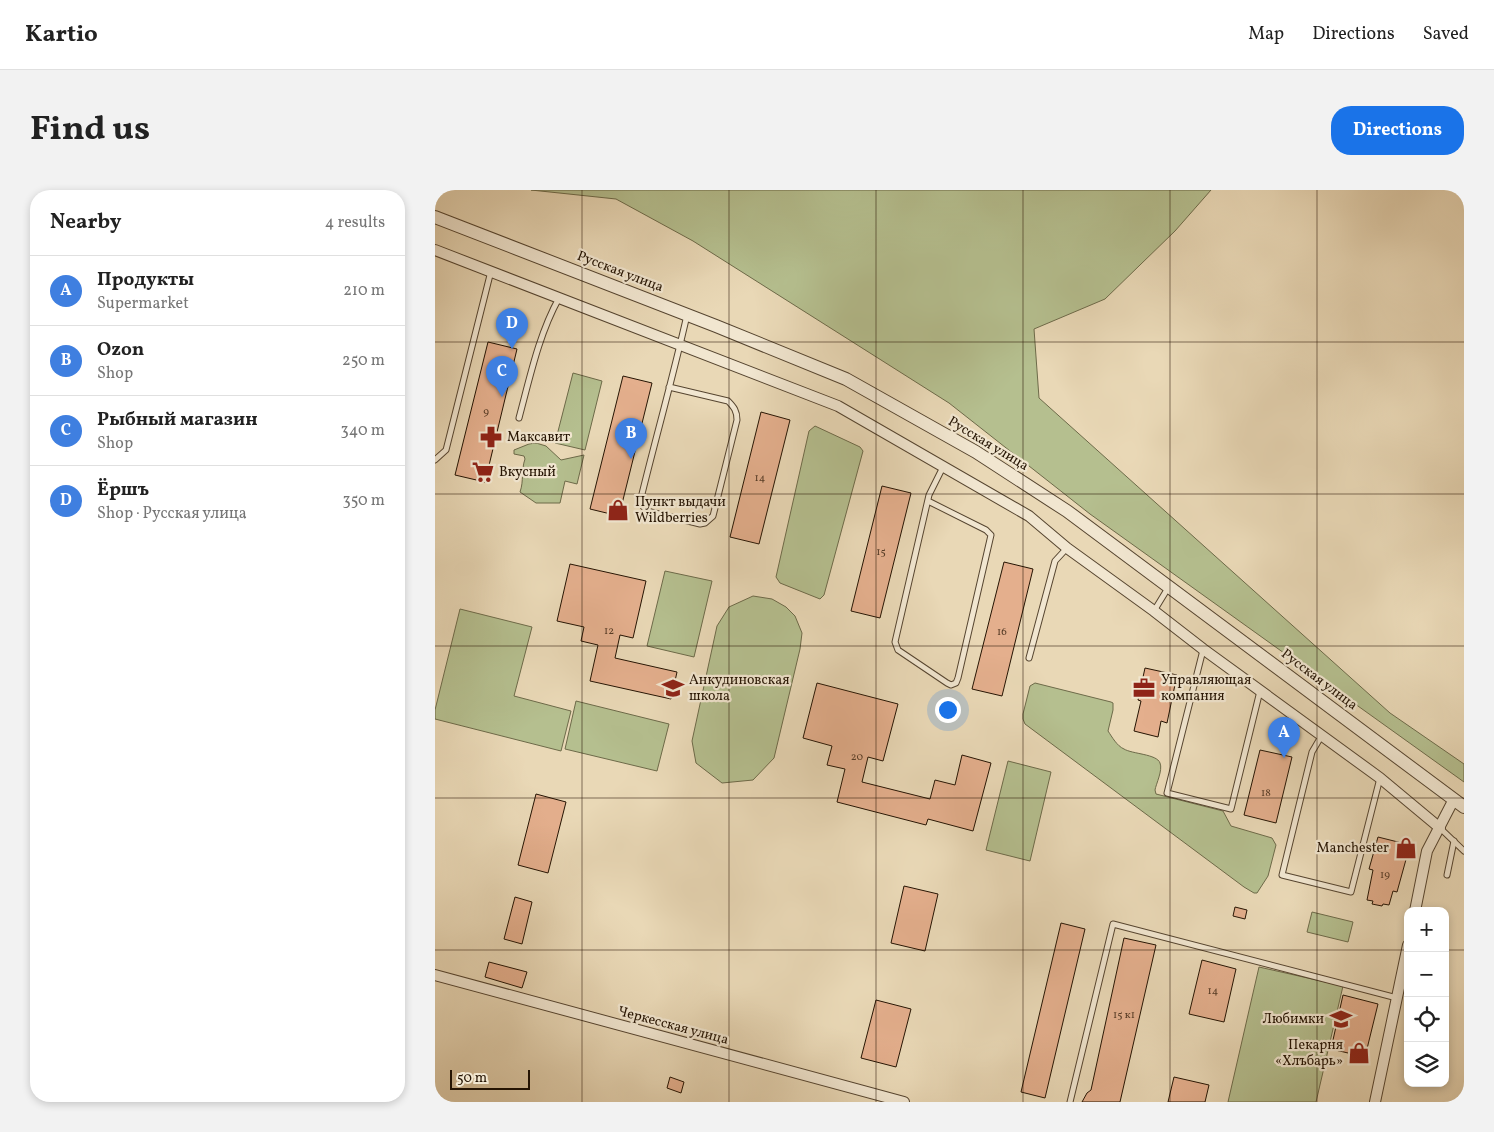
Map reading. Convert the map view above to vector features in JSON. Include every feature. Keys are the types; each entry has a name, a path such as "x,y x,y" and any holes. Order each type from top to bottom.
{"street":[{"name":"Русская улица","path":"435,217 846,379 976,452 1067,511 1459,803"},
{"path":"435,250 838,406 1029,516 1067,548 1154,611 1260,692 1381,778 1440,828"},
{"path":"1416,907 1427,851 1440,828 1459,803"},
{"path":"1375,1102 1407,952"},
{"name":"Черкесская улица","path":"435,976 904,1102"}],"lane":[{"path":"435,460 446,450 491,271"},
{"path":"519,418 535,356 550,314 559,297"},
{"path":"669,387 728,401 737,412 737,420 713,516 705,523 700,524 647,511 641,504 641,498 687,315"},
{"path":"928,501 986,530 991,535 956,683 951,685 898,650 895,642 928,501 934,484 944,467"},
{"path":"1029,658 1055,561 1067,548"},
{"path":"1154,611 1169,587"},
{"path":"1203,649 1167,794 1231,809 1260,692"},
{"path":"1322,735 1312,752 1282,875 1351,892 1381,778"},
{"path":"1440,828 1464,851"},
{"path":"1447,875 1454,841"},
{"path":"1070,1102 1113,924 1397,998"}],"green space":[{"path":"531,190 1211,190 1175,231 1105,299 1034,329 1039,398 1390,713 1464,764 1464,782 1090,514 949,403 693,241 616,199"},
{"path":"573,373 602,381 585,450 555,443"},
{"path":"815,426 860,447 863,451 824,595 820,599 780,583 776,577 809,431"},
{"path":"536,443 546,446 561,460 584,455 577,484 565,481 560,503 536,503 520,492 525,459 524,456 514,454 514,450"},
{"path":"665,571 712,581 694,657 647,646"},
{"path":"753,596 772,599 786,607 795,616 802,633 800,649 774,758 753,780 722,783 696,763 692,741 717,626 729,607"},
{"path":"460,609 532,627 514,696 571,711 561,751 435,719 435,710"},
{"path":"1035,683 1113,703 1108,731 1115,741 1119,746 1128,751 1149,756 1160,763 1160,773 1155,790 1156,794 1223,811 1231,826 1272,838 1276,845 1268,876 1257,893 1244,887 1025,724 1023,714 1030,686"},
{"path":"576,701 669,724 657,771 565,749"},
{"path":"1008,761 1051,772 1030,861 986,850"},
{"path":"1312,912 1353,922 1348,942 1307,932"},
{"path":"1259,967 1343,986 1316,1102 1228,1102"}],"building":[{"path":"488,342 517,349 485,482 455,475"},
{"path":"623,376 652,383 619,516 590,509"},
{"path":"761,412 790,420 759,544 730,537"},
{"path":"882,486 911,493 880,618 851,611"},
{"path":"1004,562 1033,569 1002,696 972,689"},
{"path":"570,564 646,581 633,638 620,635 615,658 677,672 671,699 590,681 598,645 581,641 584,627 557,621"},
{"path":"1145,668 1177,675 1167,723 1161,721 1158,737 1134,731 1141,701 1138,700"},
{"path":"817,683 898,704 883,761 868,757 862,782 930,799 935,780 955,785 962,755 991,763 973,831 928,819 926,825 837,802 845,769 827,765 832,746 803,738"},
{"path":"1260,750 1292,757 1276,823 1244,815"},
{"path":"536,794 566,802 548,873 518,865"},
{"path":"1378,837 1410,845 1397,892 1393,891 1389,905 1383,904 1382,906 1372,904 1373,901 1367,900 1373,870 1369,869"},
{"path":"904,886 938,894 925,951 891,943"},
{"path":"515,897 532,902 522,944 504,939"},
{"path":"1235,907 1247,910 1245,919 1233,916"},
{"path":"1061,923 1085,929 1045,1098 1021,1092"},
{"path":"1124,938 1156,945 1120,1102 1082,1102 1091,1090"},
{"path":"1202,960 1236,969 1224,1022 1189,1014"},
{"path":"489,962 527,972 522,988 485,977"},
{"path":"1343,995 1378,1004 1365,1057 1331,1049"},
{"path":"876,1000 911,1009 896,1067 861,1058"},
{"path":"670,1077 684,1082 681,1093 667,1088"},
{"path":"1174,1077 1209,1085 1205,1102 1168,1102"}],"place":[{"name":"Ёршъ","path":"512,349"},
{"name":"Рыбный магазин","path":"502,397"},
{"name":"Максавит","path":"491,437"},
{"name":"Ozon","path":"631,459"},
{"name":"Вкусный","path":"483,472"},
{"name":"Пункт выдачи Wildberries","path":"618,510"},
{"name":"Анкудиновская школа","path":"673,688"},
{"name":"Управляющая компания","path":"1144,688"},
{"name":"Продукты","path":"1284,758"},
{"name":"Manchester","path":"1406,848"},
{"name":"Любимки","path":"1341,1019"},
{"name":"Пекарня «Хлъбарь»","path":"1359,1053"}]}
